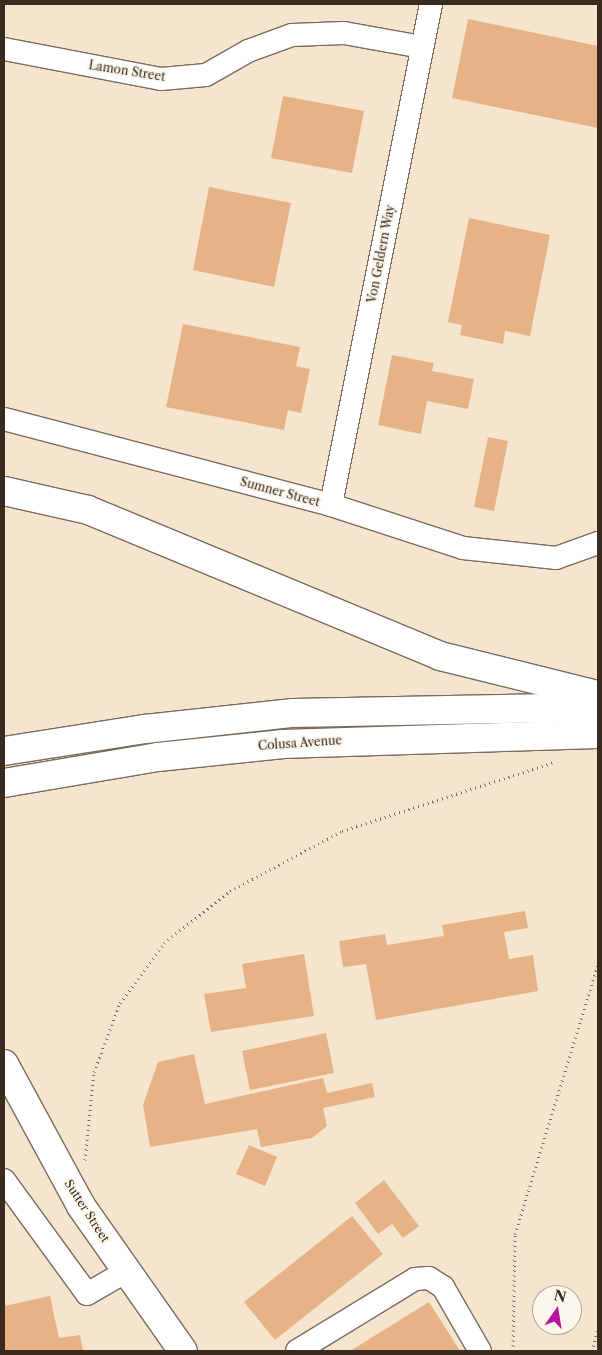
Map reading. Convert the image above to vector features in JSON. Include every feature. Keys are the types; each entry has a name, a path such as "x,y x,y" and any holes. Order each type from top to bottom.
{"main road":[{"path":"4,473 49,498"},
{"path":"4,491 49,498 88,510 440,656 598,695"},
{"path":"4,752 145,728 293,713 598,707"},
{"name":"Colusa Avenue","path":"5,796 158,757 343,740 598,734"},
{"name":"Sutter Street","path":"6,1077 81,1206 183,1351"}],"street":[{"name":"Von Geldern Way","path":"331,505 431,4"},
{"name":"Lamon Street","path":"4,49 161,79 206,75 248,51 292,35 344,33 422,47"},
{"name":"Sumner Street","path":"4,419 331,505 463,548 556,558 598,543"},
{"path":"4,1180 87,1294 127,1271"},
{"path":"297,1351 416,1279 429,1278 443,1287 480,1351"}],"path":[{"path":"84,1169 94,1072 120,1003 164,943 230,891 342,831 563,760"},
{"path":"513,1351 515,1234 598,966"},
{"path":"592,1351 598,1328"}],"building":[{"path":"468,19 598,46 598,128 452,98"},
{"path":"283,96 364,111 352,173 271,158"},
{"path":"209,187 291,203 274,287 193,270"},
{"path":"469,218 550,235 530,336 505,331 503,344 460,335 462,325 448,322"},
{"path":"183,324 300,347 296,366 310,369 301,413 288,410 284,430 166,407"},
{"path":"392,355 434,363 432,371 474,379 468,409 427,401 421,434 378,425"},
{"path":"488,437 508,441 494,511 474,507"},
{"path":"525,911 528,928 504,932 509,959 533,955 538,991 376,1020 366,964 343,967 339,941 385,934 387,945 444,936 442,925"},
{"path":"304,954 314,1016 211,1032 204,994 246,988 242,964"},
{"path":"326,1033 334,1073 250,1090 242,1051"},
{"path":"194,1054 205,1104 323,1078 327,1093 372,1083 375,1097 323,1108 327,1126 312,1138 261,1147 257,1129 150,1147 143,1105 158,1062"},
{"path":"249,1145 277,1157 265,1186 236,1174"},
{"path":"384,1180 419,1226 403,1238 392,1224 378,1234 355,1203"},
{"path":"352,1216 383,1254 275,1340 244,1302"},
{"path":"50,1296 59,1338 80,1335 83,1351 4,1351 4,1306"},
{"path":"429,1302 460,1351 350,1351"}]}
